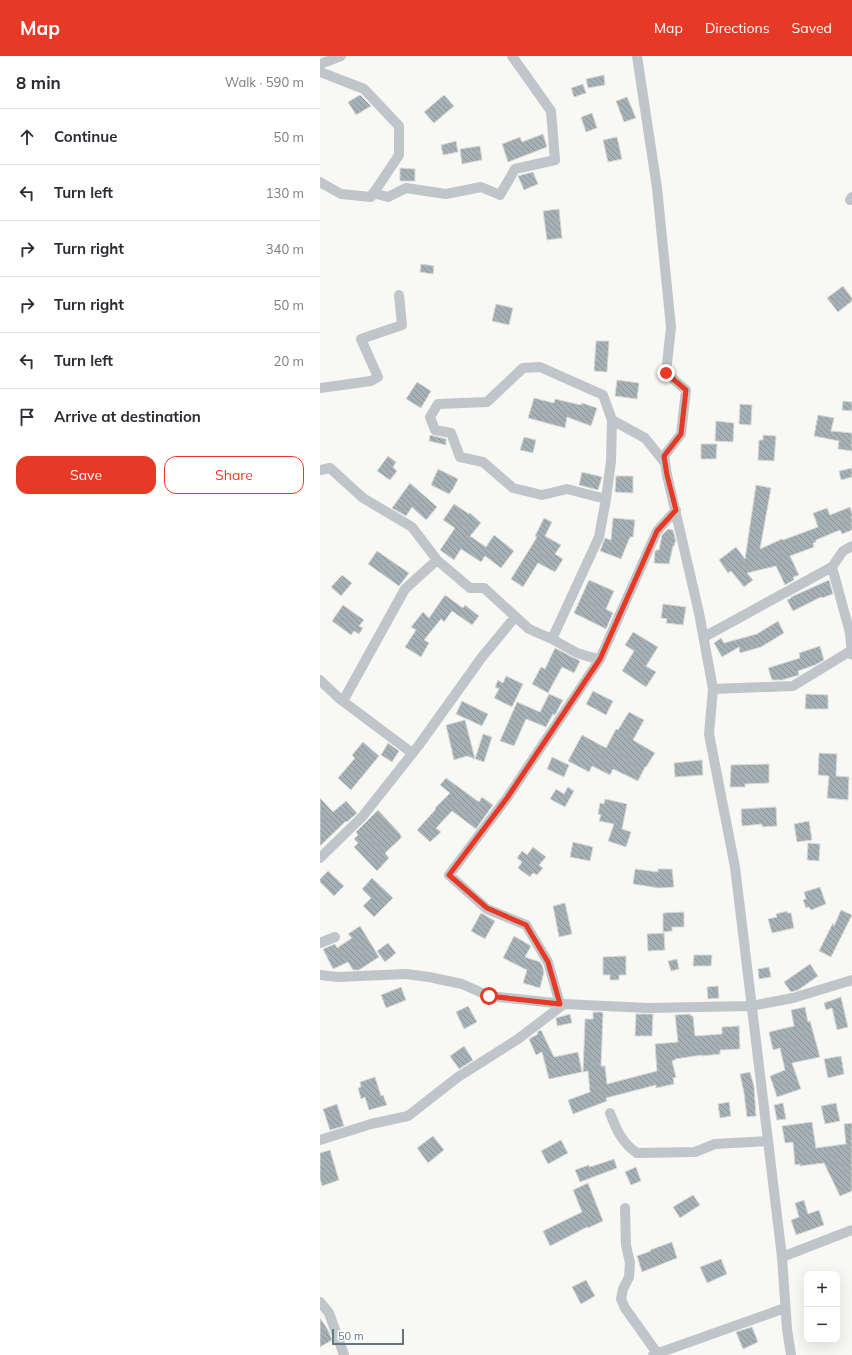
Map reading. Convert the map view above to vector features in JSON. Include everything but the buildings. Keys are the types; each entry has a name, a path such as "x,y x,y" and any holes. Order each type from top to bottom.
{"street":[{"path":"320,64 341,56"},
{"path":"373,193 388,197 406,188 446,194 481,187 500,195 515,169 555,160 551,126 551,111 512,56"},
{"path":"637,56 657,188 671,327 666,373 686,390 681,434 664,456 704,637 713,689 709,734 731,840 782,1258 785,1308 791,1355"},
{"path":"320,72 364,89 399,126 399,155 371,197 341,194 320,182"},
{"path":"320,388 371,381 378,377 361,339 402,325 399,295"},
{"path":"552,639 599,537 606,499 611,461 612,420 603,396 540,367 523,368 487,402 438,404 430,417 435,430 451,433 460,457 483,462 513,488 542,495 567,489 606,499"},
{"path":"612,420 645,438 665,463"},
{"path":"320,470 330,468 363,498 412,528 437,560 470,588 484,588 529,629 552,639 577,653 600,659"},
{"path":"562,1004 548,962 526,925 487,908 449,875 507,798 600,659 657,531 676,510"},
{"path":"704,637 832,567 843,550 852,546"},
{"path":"343,701 405,589 437,560"},
{"path":"832,567 850,623 852,655"},
{"path":"320,858 362,817 482,657 515,617"},
{"path":"713,689 792,686 852,650"},
{"path":"320,680 343,701 412,752"},
{"path":"320,943 335,937"},
{"path":"320,975 338,977 406,974 462,984 489,996 562,1004 647,1008 752,1006 793,998 852,980"},
{"path":"320,1140 371,1124 408,1116 458,1077 518,1039 562,1004"},
{"path":"610,1113 618,1134 629,1148 637,1153 695,1152 715,1144 768,1141"},
{"path":"626,1208 626,1245 630,1263 622,1299 625,1308 655,1354 785,1308"},
{"path":"782,1258 852,1230"},
{"path":"320,1302 329,1313 344,1355"}],"route":[{"path":"489,996 560,1004 548,962 526,925 487,908 449,875 507,798 600,659 657,531 676,510 664,456 681,434 686,390 666,373"}]}
